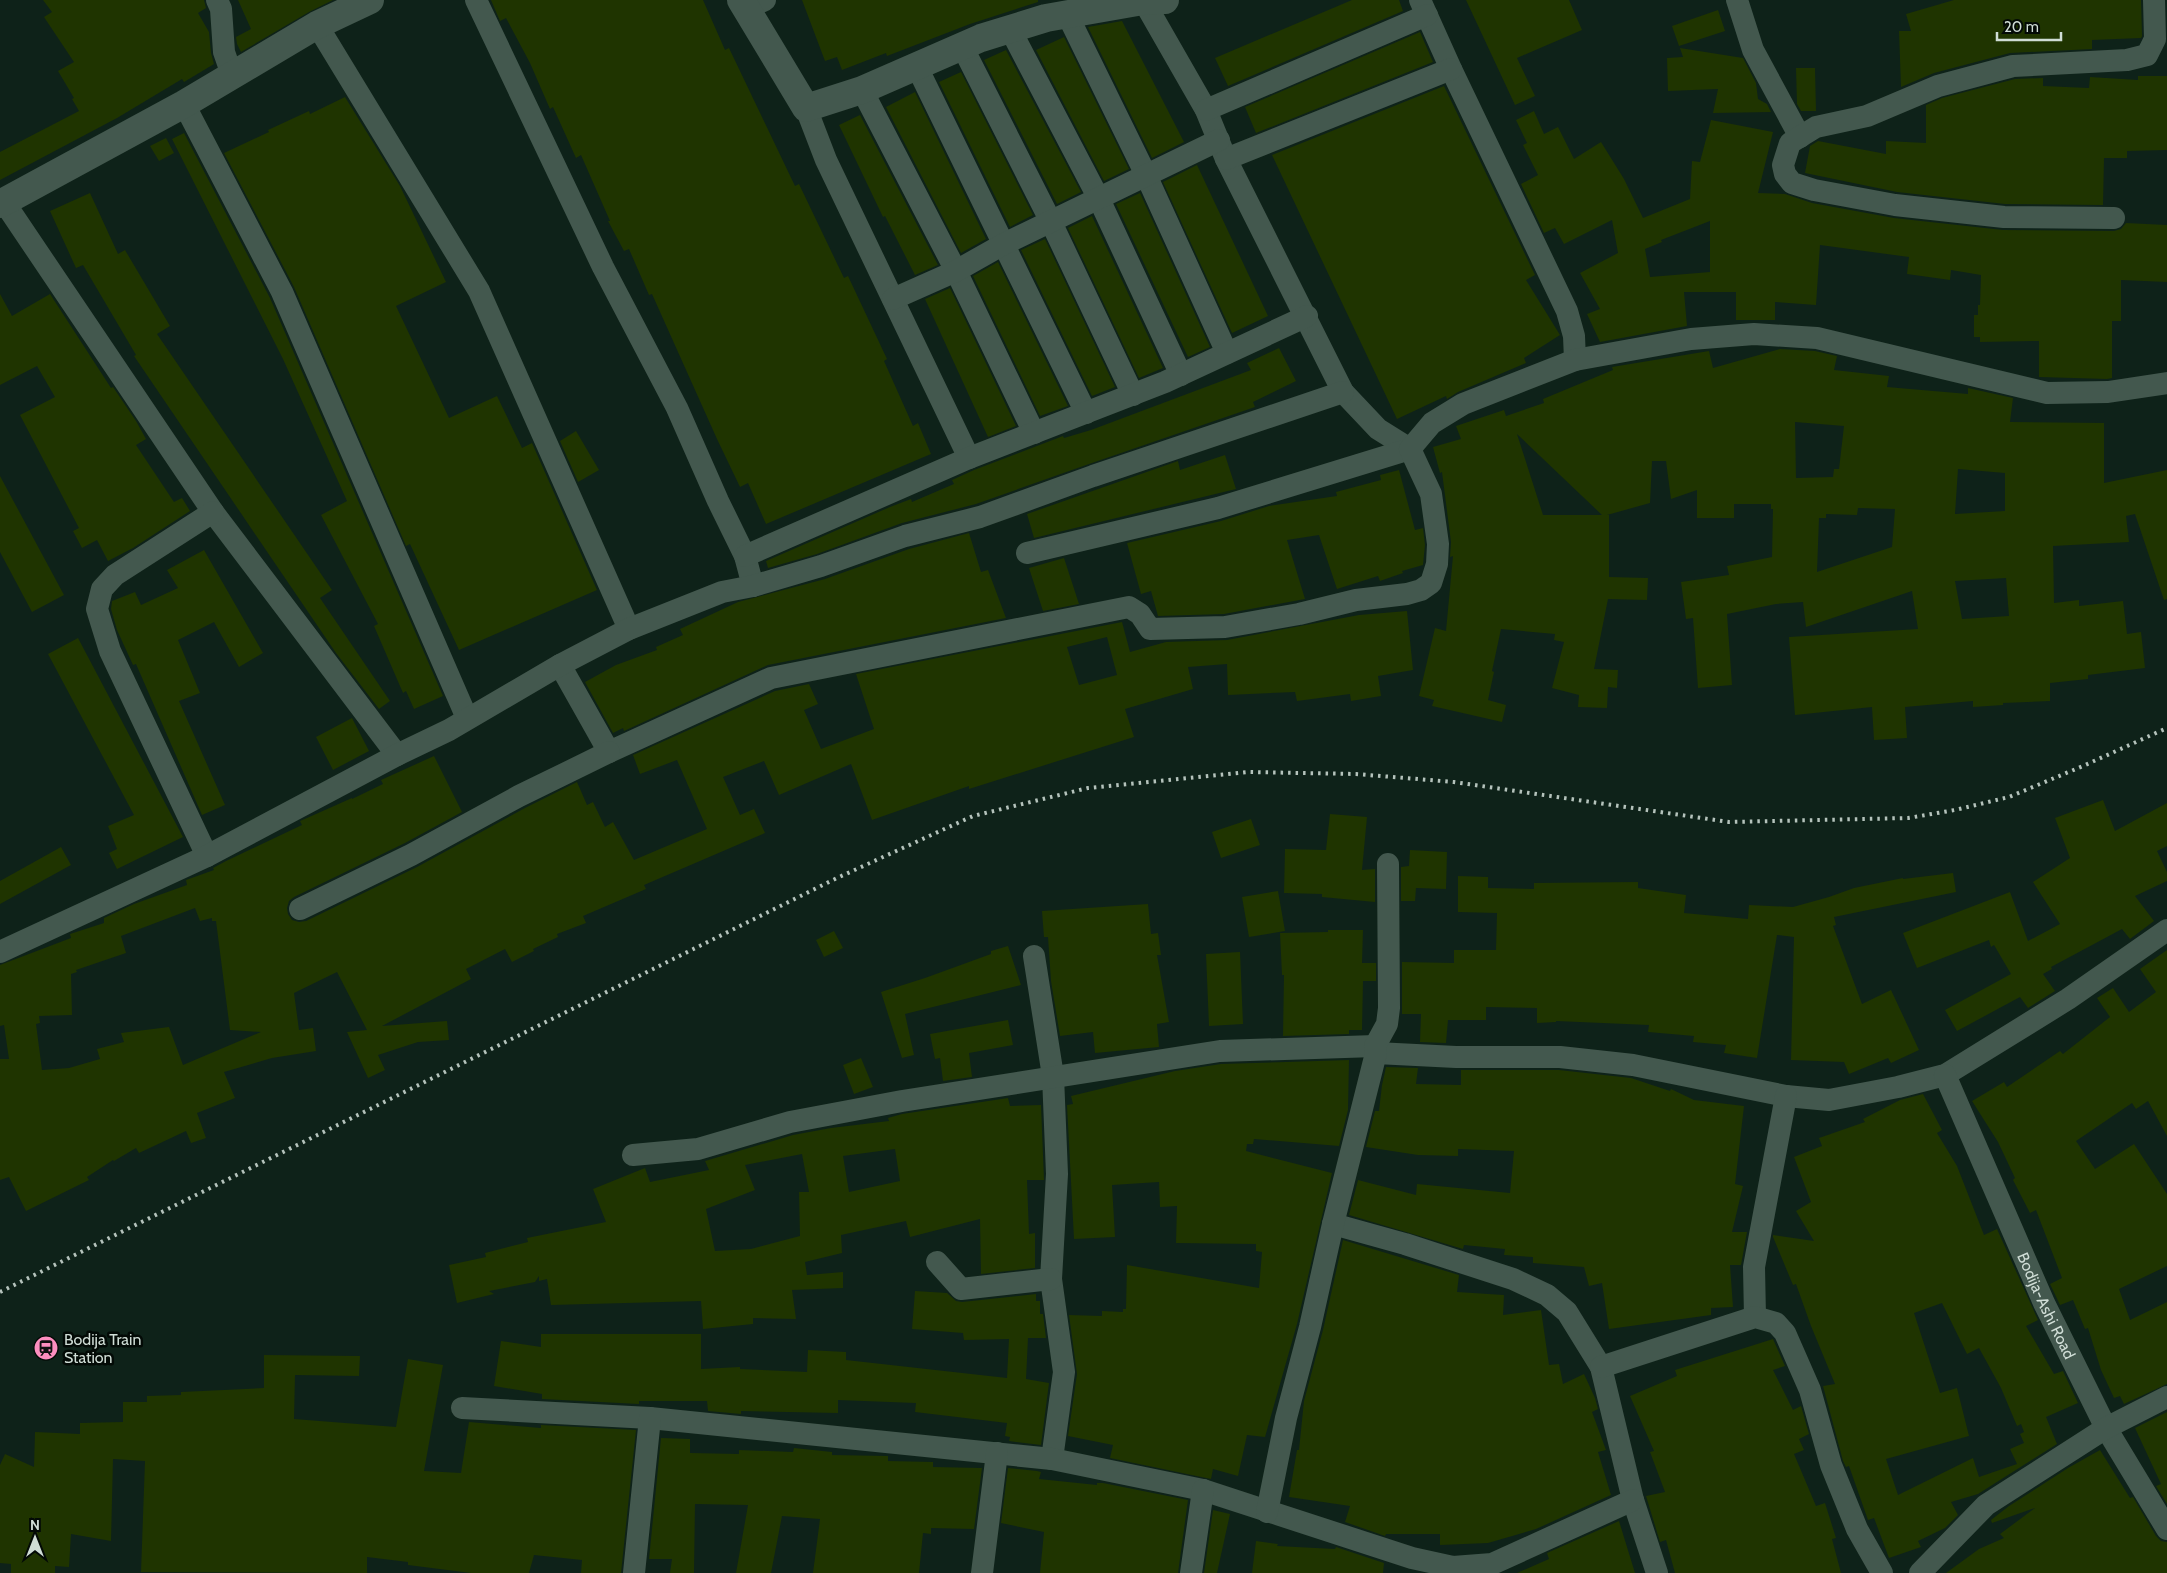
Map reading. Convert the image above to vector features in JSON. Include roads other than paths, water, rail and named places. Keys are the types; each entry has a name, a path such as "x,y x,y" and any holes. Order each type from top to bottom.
{"street":[{"path":"217,0 221,9 224,52 232,75"},
{"path":"370,0 317,25 184,104 2,203 212,512 397,755"},
{"path":"476,0 604,267 677,408 718,501 745,556 753,586"},
{"path":"300,909 411,856 519,796 609,752 771,678 1129,607 1140,614 1150,629 1225,626 1299,614 1356,600 1407,594 1421,590 1431,583 1437,564 1438,544 1431,494 1410,449 1378,429 1343,392 1223,149 1206,110 1150,0 1046,18 1010,29 962,46 862,90 806,108"},
{"path":"1737,0 1753,50 1800,137"},
{"path":"2114,218 2004,216 1894,205 1814,190 1792,183 1785,174 1783,165 1790,144 1816,127 1867,116 1938,86 2012,66 2127,60 2147,55 2155,39 2154,0"},
{"path":"751,3 806,108 826,160 969,458"},
{"path":"1206,110 1424,7 1451,69 1567,312 1574,336 1575,360"},
{"path":"1067,14 1146,175 1227,353"},
{"path":"317,25 479,291 629,629"},
{"path":"1010,29 1099,198 1181,375"},
{"path":"962,46 1051,222 1134,395"},
{"path":"916,67 1002,246 1086,413"},
{"path":"893,300 1146,175 1451,69"},
{"path":"862,90 956,270 1034,433"},
{"path":"184,104 282,292 467,718"},
{"path":"745,556 969,458 1181,375 1307,316"},
{"path":"1027,553 1218,508 1410,449 1432,423 1463,404 1575,360 1691,339 1754,334 1817,338 2047,393 2108,392 2167,383"},
{"path":"0,952 207,856 397,755 449,730 560,665 629,629 722,592 753,586 821,566 905,536 980,518 1102,473 1343,392"},
{"path":"207,856 110,651 97,609 102,590 115,575 212,512"},
{"path":"560,665 609,752"},
{"path":"1267,1512 1286,1418 1310,1326 1375,1049 1387,1024 1389,1008 1388,864"},
{"path":"633,1155 698,1149 790,1122 1053,1076 1220,1051 1375,1049 1456,1057 1560,1057 1633,1065 1786,1096 1829,1100 1898,1087 1945,1075 2068,999 2167,930"},
{"path":"1034,956 1053,1076 1057,1174 1051,1279 1064,1372 1052,1459"},
{"name":"Bodija-Ashi Road","path":"1945,1075 2044,1303 2106,1428 2167,1529"},
{"path":"1756,1317 1754,1267 1786,1096"},
{"path":"1333,1224 1405,1244 1513,1278 1547,1295 1567,1312 1601,1368 1633,1500 1657,1573"},
{"path":"937,1262 961,1289 1051,1279"},
{"path":"1601,1368 1756,1317 1776,1323 1785,1332 1810,1390 1831,1465 1857,1529 1882,1573"},
{"path":"1920,1573 1986,1505 2106,1428 2167,1396"},
{"path":"462,1408 650,1418 1052,1459 1203,1490 1412,1558 1453,1567 1492,1564 1633,1500"},
{"path":"634,1573 650,1418"},
{"path":"982,1573 997,1453"},
{"path":"1191,1573 1203,1490"}],"railway":[{"path":"0,1292 837,878 973,816 1088,788 1248,772 1356,774 1454,782 1729,822 1908,818 1955,810 2009,797 2167,728"}],"place":[{"name":"Bodija Train Station","path":"46,1348"}]}
